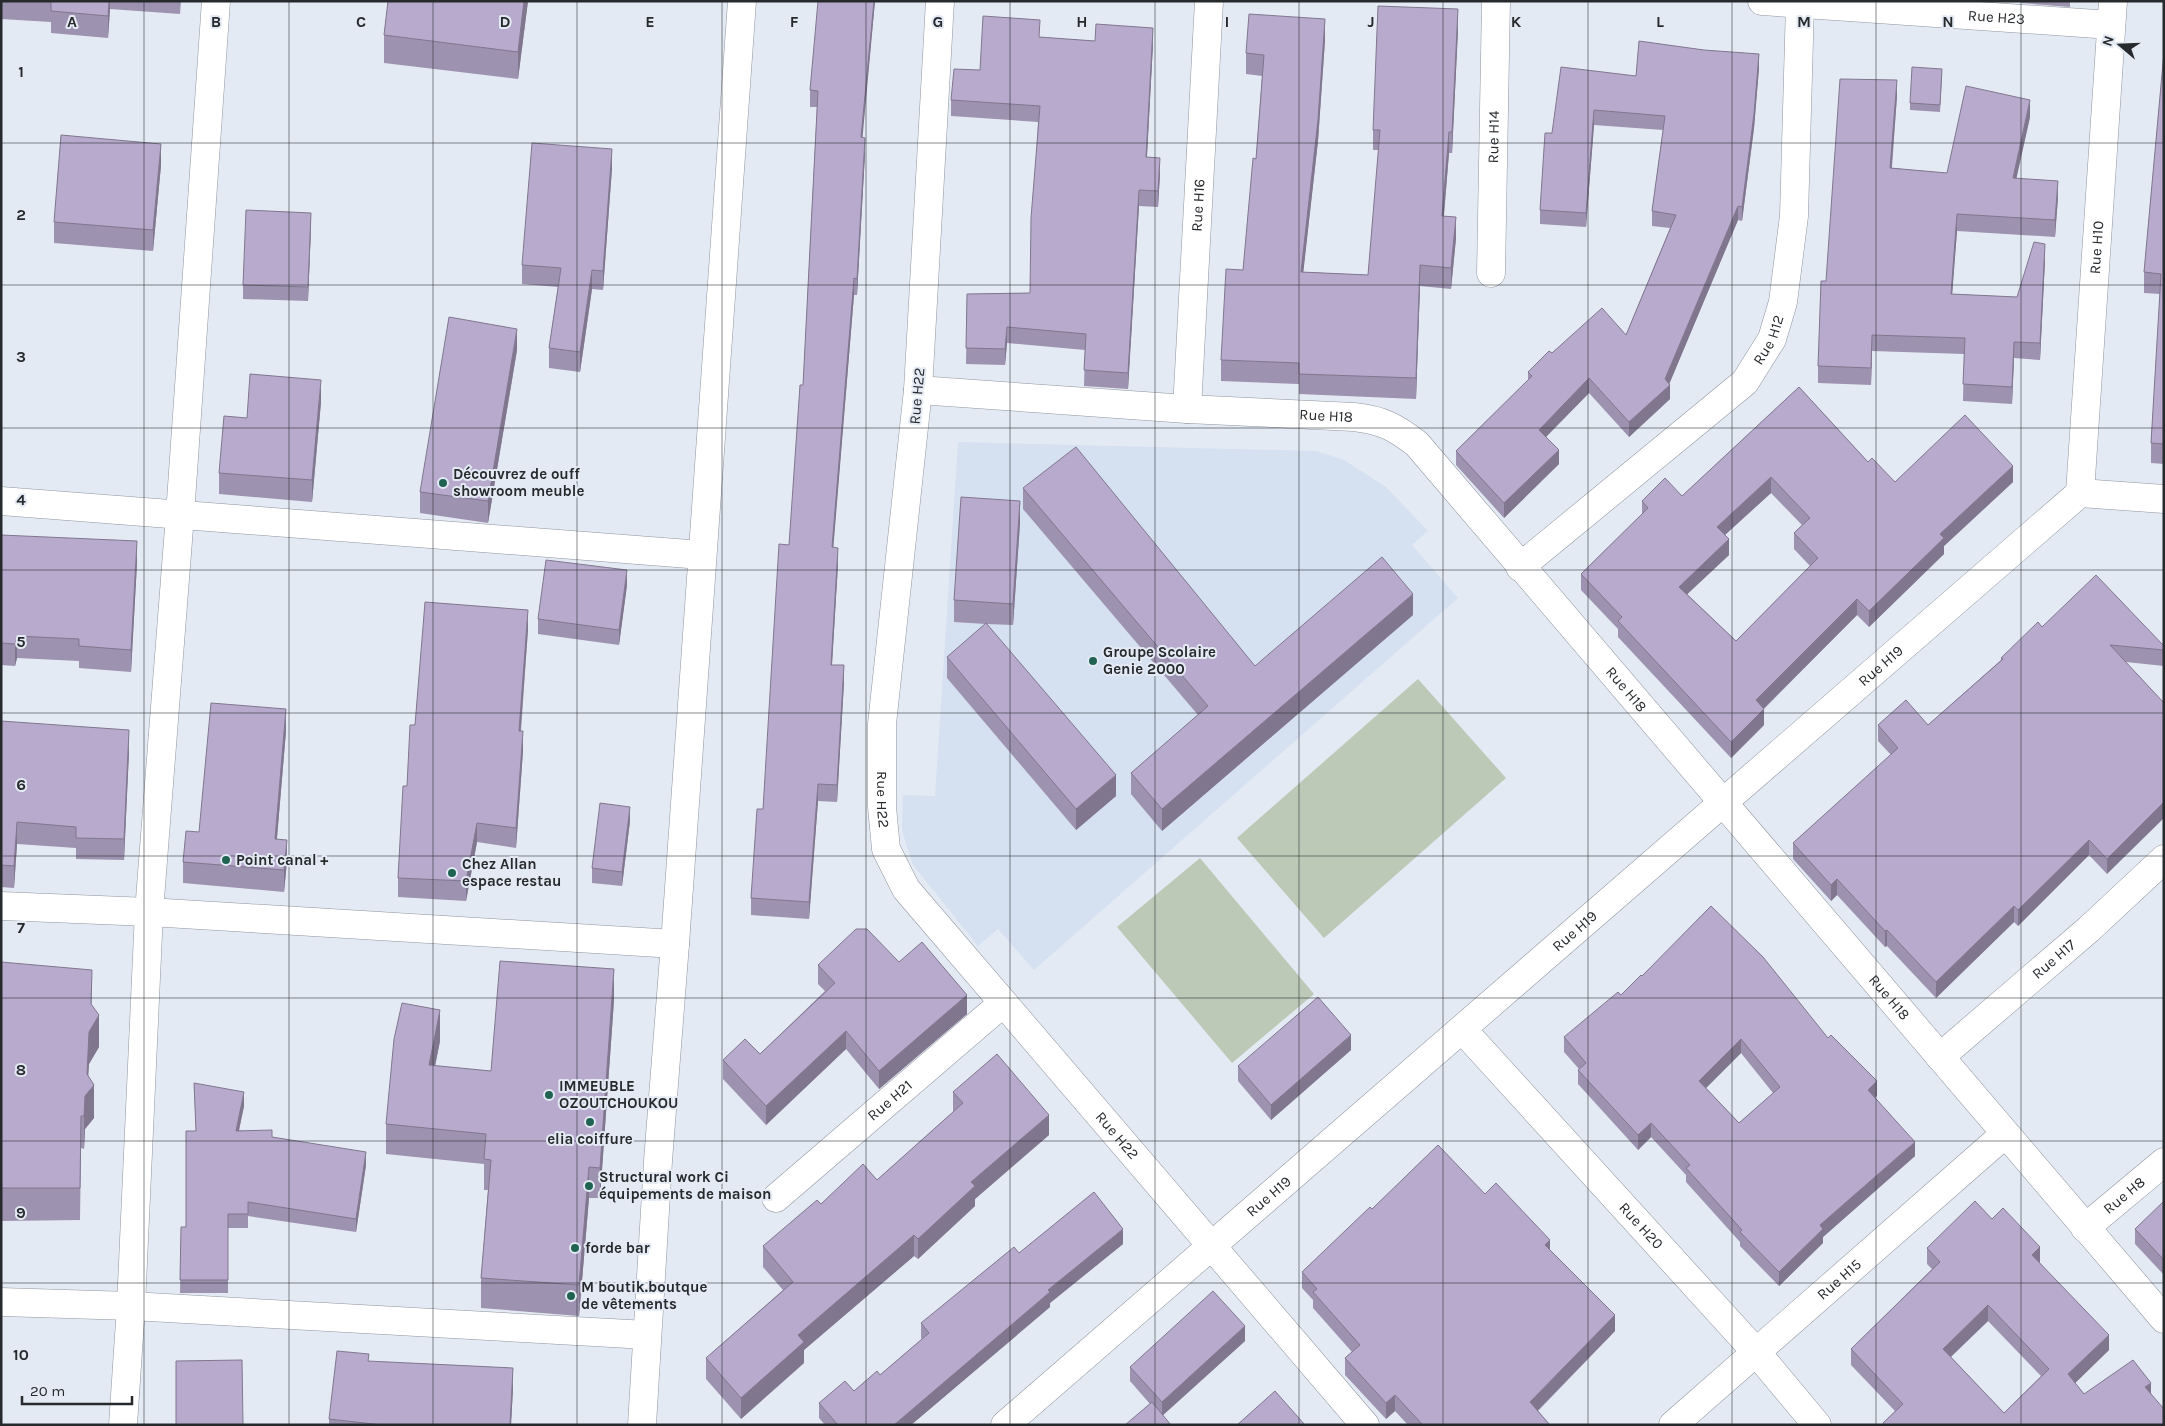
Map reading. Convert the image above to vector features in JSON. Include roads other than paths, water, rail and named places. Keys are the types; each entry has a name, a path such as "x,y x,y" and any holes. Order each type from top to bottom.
{"street":[{"path":"123,1425 131,1306 149,912 180,514 216,1"},
{"path":"642,1425 658,1161 742,1"},
{"name":"Rue H22","path":"940,1 918,390 882,724 882,807 886,849 906,889 1365,1425"},
{"name":"Rue H16","path":"1187,409 1209,1"},
{"name":"Rue H14","path":"1491,273 1496,1"},
{"name":"Rue H23","path":"1762,1 1800,4 2112,13"},
{"name":"Rue H12","path":"1520,567 1745,382 1772,339 1782,302 1794,216 1800,4"},
{"name":"Rue H10","path":"2080,494 2112,13"},
{"name":"Rue H18","path":"918,390 1187,409 1354,418 1376,420 1398,429 1417,444 2164,1320"},
{"path":"2080,494 2164,500"},
{"name":"Rue H19","path":"1005,1425 1721,802 2080,494"},
{"path":"1,500 702,555"},
{"name":"Rue H17","path":"1940,1057 2089,929 2164,858"},
{"path":"1,906 149,912 675,944"},
{"name":"Rue H21","path":"776,1198 1003,1003"},
{"name":"Rue H20","path":"1462,1029 1757,1353 1817,1425"},
{"name":"Rue H15","path":"1673,1425 2005,1134"},
{"name":"Rue H8","path":"2085,1228 2164,1162"},
{"path":"1,1302 131,1306 647,1335"}],"place":[{"name":"Découvrez de ouff showroom meuble","path":"443,483"},
{"name":"Groupe Scolaire Genie 2000","path":"1093,661"},
{"name":"Point canal +","path":"226,860"},
{"name":"Chez Allan espace restau","path":"452,873"},
{"name":"IMMEUBLE OZOUTCHOUKOU","path":"549,1095"},
{"name":"elia coiffure","path":"590,1122"},
{"name":"Structural work Ci équipements de maison","path":"589,1186"},
{"name":"forde bar","path":"575,1248"},
{"name":"M boutik.boutque de vêtements","path":"571,1296"}]}
